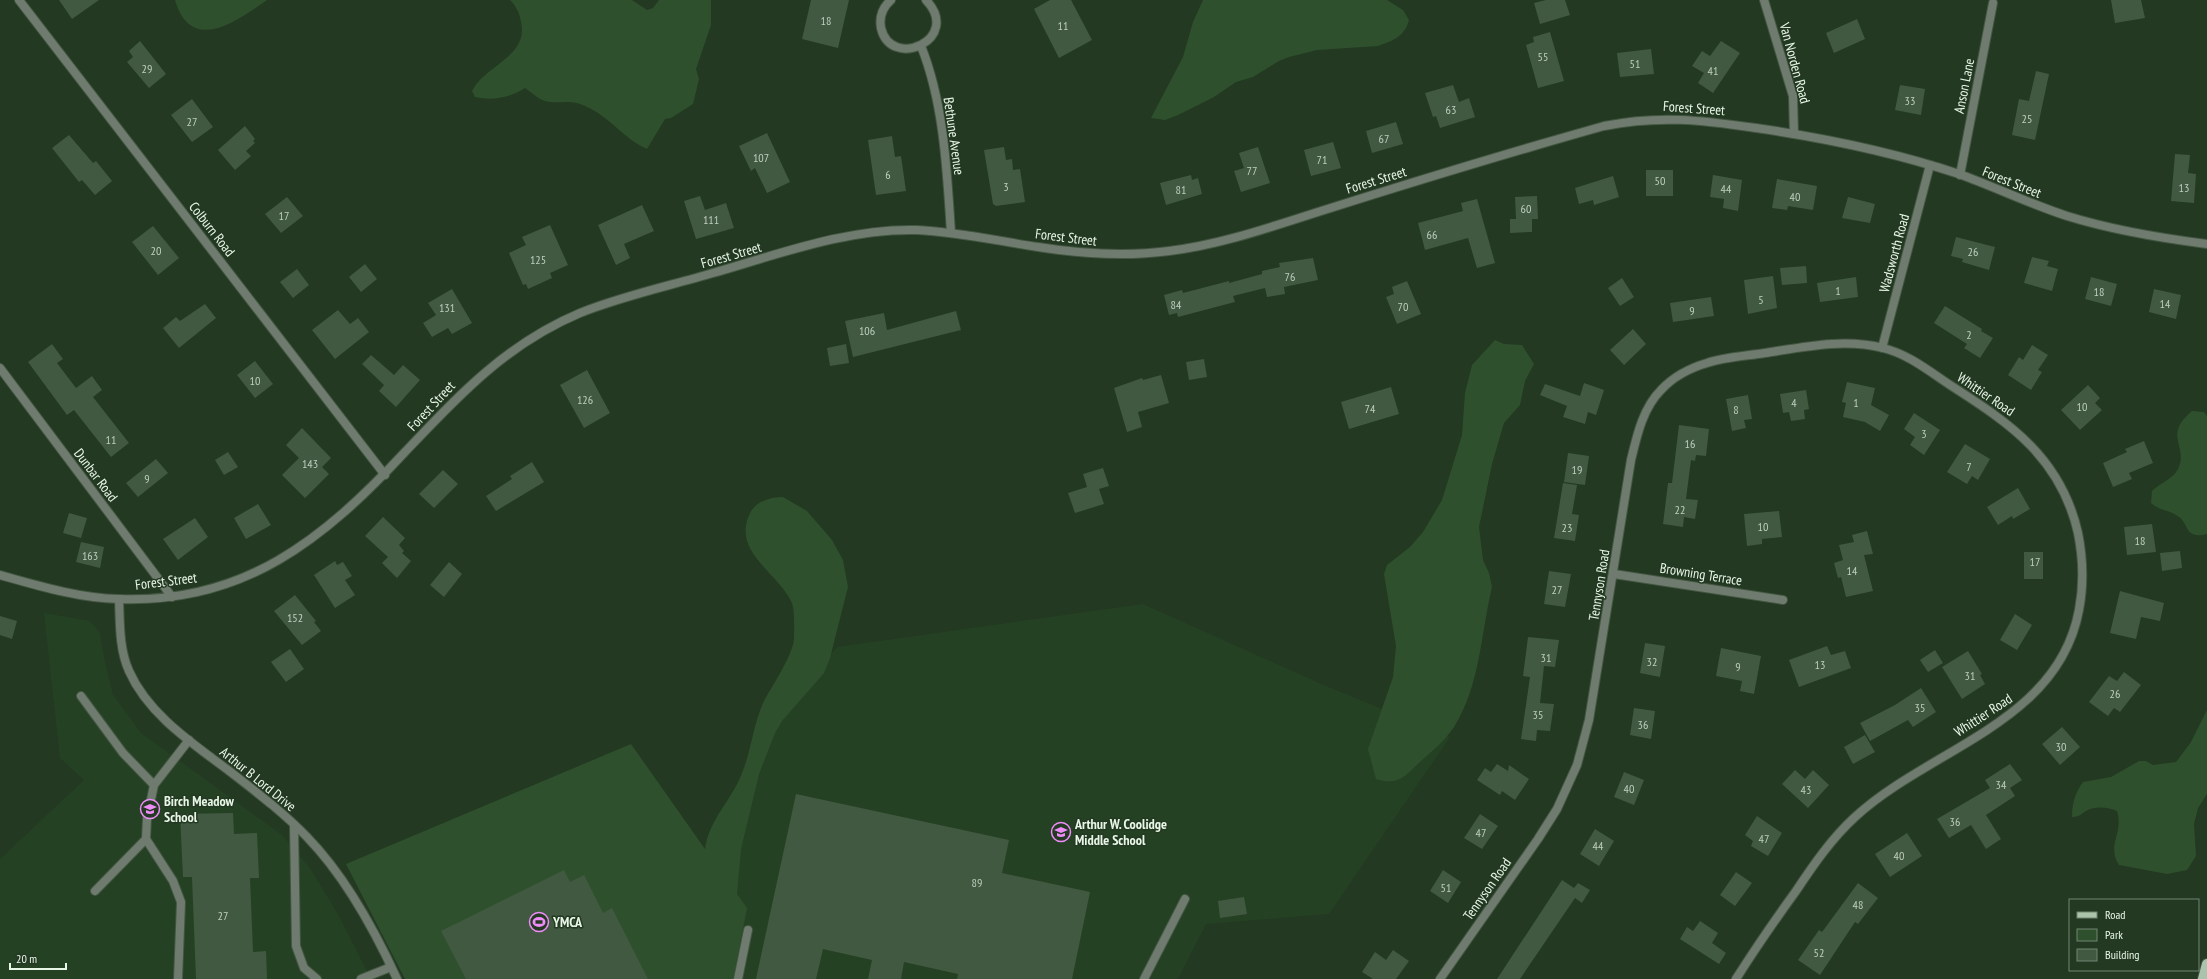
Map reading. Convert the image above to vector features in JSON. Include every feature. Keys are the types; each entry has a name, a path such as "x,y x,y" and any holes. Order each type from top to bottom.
{"main road":[{"path":"2203,979 2207,964"}],"street":[{"name":"Colburn Road","path":"19,0 384,474"},
{"path":"890,0 884,7 881,19 884,36 898,47 909,49 921,46 930,38 936,28 936,15 926,0"},
{"name":"Van Norden Road","path":"1764,0 1793,96 1794,134"},
{"name":"Anson Lane","path":"1960,175 1993,3"},
{"name":"Bethune Avenue","path":"921,46 933,84 944,154 951,233"},
{"name":"Forest Street","path":"0,575 60,591 119,599 172,597 234,581 290,555 342,515 384,474 471,383 514,349 538,333 584,312 774,256 861,234 904,230 951,233 1089,254 1164,252 1203,245 1257,230 1579,133 1622,122 1643,119 1691,119 1794,134 1859,146 1930,165 1960,175 2046,209 2091,223 2207,244"},
{"name":"Wadsworth Road","path":"1882,348 1930,165"},
{"name":"Tennyson Road","path":"1440,979 1538,839 1557,809 1573,776 1589,720 1636,441 1651,402 1668,384 1687,371 1723,359 1837,343 1882,348"},
{"name":"Whittier Road","path":"1736,979 1820,856 1843,829 1891,788 2007,718 2027,701 2043,686 2055,670 2065,653 2077,622 2082,585 2082,554 2065,493 2046,462 2026,440 2004,421 1914,362 1882,348"},
{"name":"Dunbar Road","path":"0,368 172,597"},
{"name":"Browning Terrace","path":"1614,574 1783,600"},
{"name":"Arthur B Lord Drive","path":"119,599 122,645 128,670 137,687 153,708 189,740 294,824 327,859 366,920 397,979"},
{"path":"82,696 123,753 154,785"},
{"path":"178,979 181,902 173,881 146,839 147,819 154,785 189,740"},
{"path":"294,824 296,946 304,968 317,979"},
{"path":"95,891 146,839"},
{"path":"1144,979 1185,899"},
{"path":"738,979 748,930"},
{"path":"361,979 391,966"}],"shaded area":[{"name":"Arthur W. Coolidge Middle School","path":"1143,604 1319,683 1450,737 1329,914 1206,924 1178,979 707,979 753,749 837,647"},
{"name":"Birch Meadow School","path":"44,613 90,621 100,633 104,658 113,695 141,733 282,835 310,868 339,916 371,979 0,979 0,859 84,780 60,758"}],"green space":[{"path":"175,0 267,0 229,24 203,30 192,26 182,17"},
{"path":"510,0 632,0 647,10 653,8 659,0 711,0 711,25 696,69 699,79 693,104 671,118 665,119 647,149 631,140 603,116 581,104 545,101 525,88 501,98 488,99 475,97 472,91 478,82 504,60 519,44 522,34 519,13"},
{"path":"1203,0 1387,0 1403,10 1409,20 1405,30 1398,37 1378,46 1317,50 1289,57 1279,61 1253,77 1236,82 1214,97 1178,115 1165,120 1151,118 1183,57 1193,22"},
{"path":"1495,340 1504,344 1522,345 1534,364 1525,381 1520,405 1504,423 1492,464 1479,527 1483,560 1489,573 1492,587 1475,677 1463,711 1454,727 1442,741 1410,772 1401,778 1390,781 1376,779 1368,749 1393,677 1396,646 1384,574 1387,565 1410,547 1423,532 1442,500 1462,435 1465,393 1472,365"},
{"path":"2192,411 2204,412 2207,416 2207,534 2199,535 2194,535 2190,532 2176,515 2151,503 2152,491 2173,476 2178,469 2181,461 2181,454 2177,434 2183,420"},
{"path":"783,497 807,511 832,540 843,560 848,587 830,658 824,673 782,721 775,733 759,774 741,849 737,894 747,908 733,979 405,979 346,864 631,744 705,849 711,828 733,792 742,773 761,708 793,645 794,611 792,603 777,581 751,550 747,539 746,527 750,513 756,505 764,500"},
{"path":"2207,710 2207,794 2198,808 2194,824 2196,856 2187,870 2167,874 2119,865 2115,858 2114,851 2119,819 2117,811 2106,808 2097,808 2090,809 2078,816 2072,817 2073,803 2078,790 2083,782 2111,777 2139,761 2146,761 2153,765 2176,762 2191,742"}],"building":[{"path":"59,0 99,0 72,19"},
{"path":"811,0 849,0 838,48 802,39"},
{"path":"1050,0 1071,0 1092,40 1059,58 1034,9"},
{"path":"1546,0 1565,0 1570,15 1540,24 1534,3"},
{"path":"2111,0 2141,0 2145,18 2115,23"},
{"path":"1857,19 1865,39 1834,53 1826,33"},
{"path":"1550,32 1564,81 1538,88 1526,45 1534,42 1533,37"},
{"path":"140,41 166,74 149,88 127,62 133,57 129,51"},
{"path":"1721,41 1740,53 1713,93 1698,83 1704,73 1692,66 1702,51 1710,56"},
{"path":"1651,49 1654,74 1620,77 1617,53"},
{"path":"2036,71 2049,74 2035,140 2012,135 2019,99 2029,101"},
{"path":"1453,85 1459,102 1469,98 1475,117 1440,128 1436,116 1433,117 1425,93"},
{"path":"1900,85 1925,89 1921,115 1895,110"},
{"path":"192,99 213,127 192,142 171,115"},
{"path":"1396,122 1403,144 1372,153 1366,131"},
{"path":"245,126 255,139 253,141 255,143 246,151 251,156 235,170 218,150"},
{"path":"767,133 790,182 767,193 755,168 751,171 739,146"},
{"path":"69,135 93,163 96,161 112,181 95,195 82,180 79,182 52,148"},
{"path":"892,136 895,157 901,156 906,191 876,195 868,140"},
{"path":"1333,142 1341,168 1311,176 1304,150"},
{"path":"1004,147 1006,160 1012,159 1013,170 1020,169 1025,202 996,206 993,204 984,150"},
{"path":"1258,147 1270,183 1241,192 1234,171 1244,168 1239,153"},
{"path":"2175,154 2190,155 2188,173 2196,174 2194,203 2171,201"},
{"path":"1646,170 1673,170 1673,196 1646,196"},
{"path":"1191,175 1192,180 1198,178 1202,194 1166,205 1160,183"},
{"path":"1713,175 1742,180 1738,211 1723,208 1724,199 1710,197"},
{"path":"1613,176 1619,197 1594,205 1593,200 1579,204 1575,188"},
{"path":"1777,179 1817,186 1813,210 1788,206 1787,210 1772,208"},
{"path":"700,196 705,210 726,203 734,228 696,239 684,201"},
{"path":"1537,196 1538,219 1532,219 1532,232 1510,233 1510,219 1516,219 1515,197"},
{"path":"287,197 303,216 281,233 265,214"},
{"path":"1848,197 1875,204 1870,223 1842,218"},
{"path":"1477,199 1495,263 1477,268 1468,238 1425,250 1418,223 1463,211 1461,203"},
{"path":"642,205 654,231 624,244 630,258 616,265 598,225"},
{"path":"550,225 568,265 550,273 552,278 528,289 526,284 523,285 509,253 526,245 522,237"},
{"path":"153,226 179,258 158,275 132,242"},
{"path":"1956,237 1995,247 1989,270 1962,262 1963,259 1951,256"},
{"path":"2032,257 2049,261 2047,266 2058,269 2052,291 2024,283"},
{"path":"1313,258 1318,280 1284,287 1285,294 1267,297 1265,288 1233,296 1235,302 1178,317 1177,313 1169,315 1164,295 1182,290 1183,293 1229,281 1229,283 1262,274 1262,271 1280,267 1279,263"},
{"path":"365,264 377,279 361,292 349,277"},
{"path":"1806,266 1807,283 1782,285 1780,268"},
{"path":"297,269 309,285 293,298 280,282"},
{"path":"1773,276 1777,308 1748,314 1744,280"},
{"path":"1856,277 1858,297 1820,302 1817,283"},
{"path":"2091,277 2117,284 2111,306 2085,299"},
{"path":"1622,278 1634,297 1620,306 1608,288"},
{"path":"1407,281 1421,314 1397,324 1386,297 1394,294 1392,287"},
{"path":"452,289 472,323 452,334 448,328 432,337 423,323 436,315 428,303"},
{"path":"2154,289 2181,295 2176,319 2149,312"},
{"path":"1711,297 1714,316 1673,322 1670,303"},
{"path":"205,304 216,318 179,348 163,328 176,317 180,321"},
{"path":"1945,306 1982,329 1981,331 1993,338 1980,358 1964,348 1967,344 1934,323"},
{"path":"338,310 350,324 358,318 369,332 335,359 312,330"},
{"path":"956,311 961,330 853,357 845,321 884,313 887,330"},
{"path":"1633,329 1646,344 1624,365 1610,350"},
{"path":"52,344 63,359 57,363 76,388 92,376 102,390 93,397 129,443 111,457 74,410 67,415 28,362"},
{"path":"846,344 849,363 830,366 827,348"},
{"path":"2032,345 2048,355 2038,370 2042,372 2031,390 2008,375 2019,357 2023,360"},
{"path":"371,355 394,375 403,365 420,380 396,407 379,391 384,385 362,364"},
{"path":"1204,359 1207,377 1189,380 1186,362"},
{"path":"255,361 273,384 255,398 237,375"},
{"path":"587,370 610,413 584,428 560,385"},
{"path":"1161,375 1169,403 1138,412 1142,427 1127,432 1114,388 1142,378 1143,380"},
{"path":"1847,382 1875,388 1871,405 1889,415 1880,431 1865,422 1843,417 1846,403 1842,402"},
{"path":"1584,383 1604,390 1596,415 1588,412 1585,424 1563,417 1567,406 1540,395 1545,384 1580,396"},
{"path":"2088,385 2100,398 2095,403 2102,410 2080,430 2061,410"},
{"path":"1391,387 1399,414 1349,429 1341,402"},
{"path":"1806,390 1809,409 1804,410 1805,419 1791,421 1789,412 1783,413 1780,394"},
{"path":"1748,395 1752,419 1744,420 1746,428 1732,431 1726,399"},
{"path":"1914,413 1940,430 1924,455 1910,445 1915,437 1904,429"},
{"path":"1679,425 1709,429 1706,456 1696,455 1695,461 1691,460 1686,499 1698,500 1695,519 1684,517 1683,527 1663,524 1668,483 1672,483"},
{"path":"302,428 331,458 322,467 329,474 305,498 282,475 299,458 286,445"},
{"path":"2144,441 2153,463 2129,473 2132,479 2113,487 2103,463 2127,452 2125,449"},
{"path":"1965,444 1990,459 1978,480 1972,476 1967,484 1947,472"},
{"path":"228,452 238,467 224,475 215,460"},
{"path":"1568,453 1589,456 1585,485 1564,482"},
{"path":"156,459 168,473 138,497 126,483"},
{"path":"532,462 544,482 496,511 486,496 512,479 510,476"},
{"path":"1103,468 1109,486 1099,489 1104,504 1075,513 1068,493 1087,487 1083,474"},
{"path":"443,470 458,484 434,508 419,494"},
{"path":"1563,483 1577,485 1572,514 1579,515 1575,541 1554,538"},
{"path":"2018,488 2030,509 2013,519 2012,516 1998,525 1987,507"},
{"path":"258,504 271,525 246,539 234,518"},
{"path":"1779,511 1782,537 1762,539 1762,544 1747,546 1744,514"},
{"path":"69,513 87,518 81,538 63,533"},
{"path":"383,517 405,538 399,545 404,551 402,553 411,561 397,578 382,563 388,557 365,536"},
{"path":"195,518 208,537 178,560 163,539"},
{"path":"2152,524 2156,552 2127,555 2124,527"},
{"path":"1867,531 1873,554 1864,555 1873,591 1846,597 1841,577 1838,578 1834,563 1843,560 1839,545 1854,542 1852,535"},
{"path":"81,542 104,547 100,568 76,562"},
{"path":"2180,551 2182,568 2162,571 2160,553"},
{"path":"2024,552 2043,552 2043,579 2024,579"},
{"path":"335,561 337,565 343,562 352,576 345,580 355,595 335,608 314,575"},
{"path":"449,562 462,574 444,597 430,585"},
{"path":"1549,571 1571,574 1565,607 1544,604"},
{"path":"2120,591 2164,603 2160,621 2141,617 2136,639 2110,633"},
{"path":"295,595 316,621 314,622 321,631 302,645 274,611"},
{"path":"2015,614 2032,625 2017,650 2000,640"},
{"path":"0,616 17,621 12,639 0,635"},
{"path":"1528,637 1559,640 1555,667 1544,666 1540,703 1554,704 1550,731 1537,730 1536,741 1521,739 1530,677 1523,676"},
{"path":"1645,643 1665,646 1660,677 1640,673"},
{"path":"1827,646 1831,655 1845,651 1851,668 1799,687 1789,660"},
{"path":"1721,648 1761,656 1754,694 1740,691 1742,681 1716,676"},
{"path":"290,649 304,669 286,682 271,662"},
{"path":"1935,650 1943,663 1928,672 1920,660"},
{"path":"1968,651 1982,674 1980,675 1985,684 1962,699 1942,667"},
{"path":"2124,672 2141,685 2120,712 2114,708 2108,716 2089,702 2109,676 2117,681"},
{"path":"1921,688 1936,712 1913,727 1908,720 1870,741 1860,723 1895,705"},
{"path":"1634,708 1655,711 1651,739 1630,735"},
{"path":"2062,727 2080,747 2060,765 2042,744"},
{"path":"1865,735 1875,752 1853,764 1844,747"},
{"path":"1497,764 1508,771 1509,765 1529,779 1515,800 1502,791 1500,795 1477,780 1485,768 1491,772"},
{"path":"2010,764 2022,780 2010,788 2015,796 1986,815 2001,839 1986,849 1971,825 1949,838 1937,819 1990,788 1985,780"},
{"path":"1795,770 1805,779 1813,770 1829,785 1808,808 1782,784"},
{"path":"1624,772 1644,780 1634,805 1614,797"},
{"path":"796,794 1009,840 1002,873 1090,892 1072,979 957,979 958,974 904,962 901,979 868,979 872,960 823,949 816,979 756,979"},
{"path":"233,813 234,834 257,833 259,878 250,878 253,952 266,951 267,979 196,979 192,877 183,877 180,814"},
{"path":"1480,814 1498,826 1482,849 1464,838"},
{"path":"1757,816 1782,833 1768,856 1751,846 1753,841 1745,835"},
{"path":"1595,829 1614,841 1599,866 1580,854"},
{"path":"1907,833 1922,856 1890,877 1875,854"},
{"name":"YMCA","path":"564,870 570,882 584,875 603,913 612,908 648,979 466,979 441,931"},
{"path":"1443,870 1461,882 1448,903 1430,891"},
{"path":"1736,872 1752,883 1735,906 1720,895"},
{"path":"1562,880 1574,888 1578,883 1590,890 1582,903 1575,898 1520,979 1497,979"},
{"path":"1858,883 1878,898 1858,924 1855,922 1820,975 1798,960 1819,930 1822,932"},
{"path":"1244,897 1247,914 1220,918 1218,901"},
{"path":"1700,921 1718,933 1712,943 1726,953 1719,964 1680,939 1687,927 1693,931"},
{"path":"1393,950 1409,961 1396,979 1373,979 1362,972 1375,952 1386,960"}],"place":[{"name":"Birch Meadow School","path":"150,809"},
{"name":"Arthur W. Coolidge Middle School","path":"1061,832"},
{"name":"YMCA","path":"539,922"}]}
